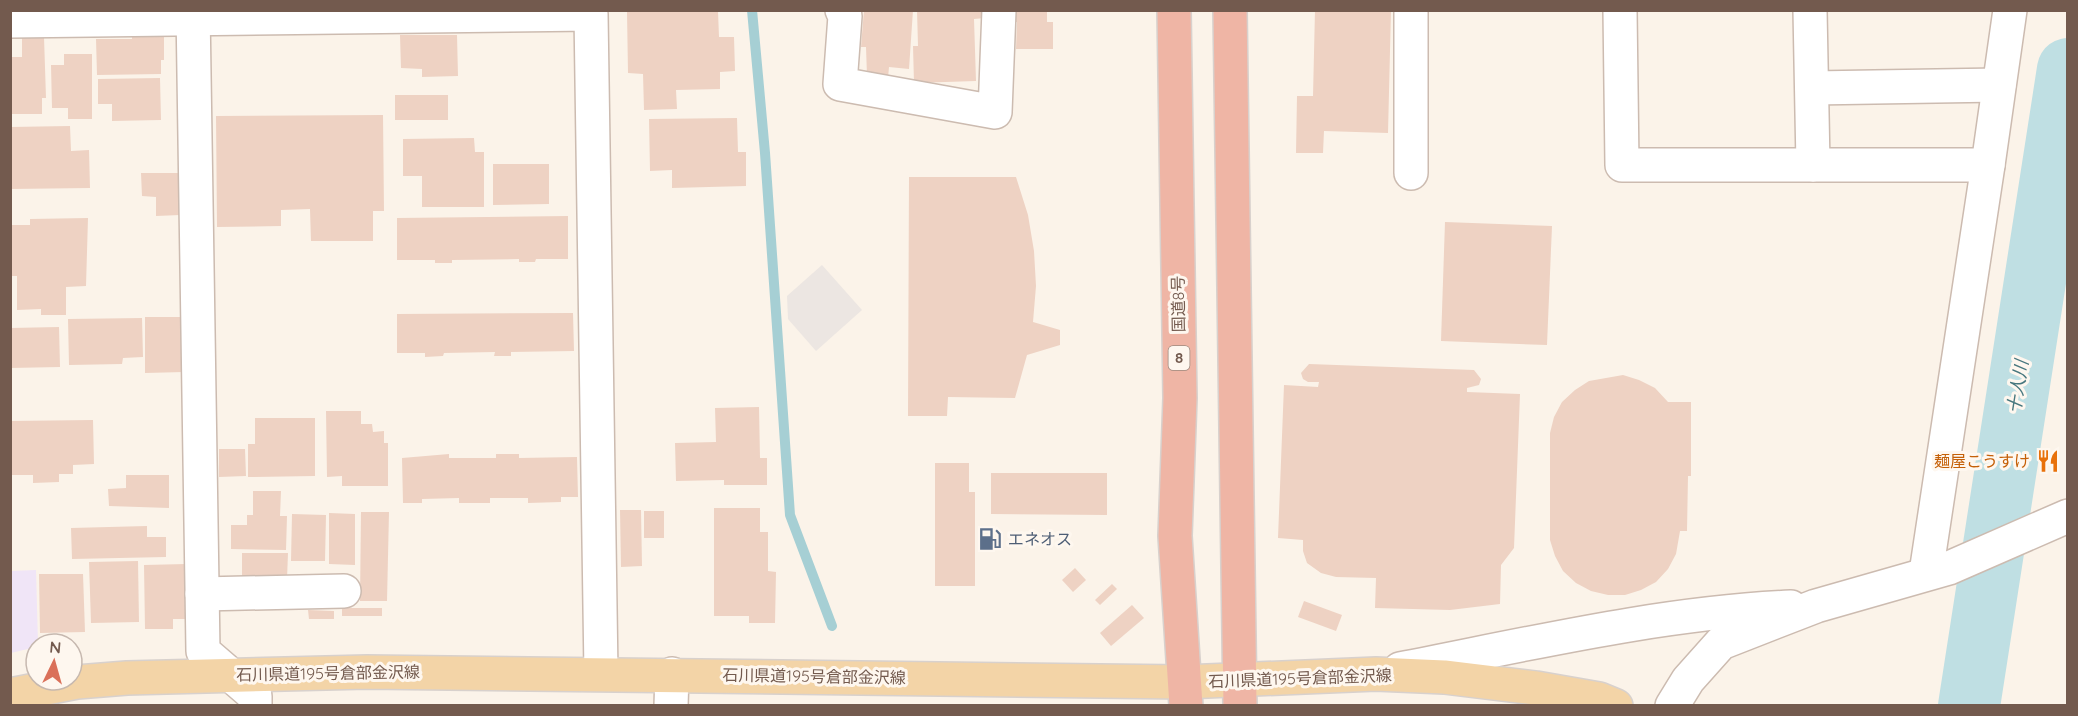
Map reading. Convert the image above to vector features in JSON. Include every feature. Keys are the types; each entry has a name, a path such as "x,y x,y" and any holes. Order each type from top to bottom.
{"highway":[{"name":"国道8号","path":"1174,10 1180,398 1175,536 1185,693"},
{"path":"1230,10 1239,692"}],"main road":[{"name":"石川県道195号倉部金沢線","path":"10,694 77,682 230,674 601,673 672,690 1185,693 1239,692 1376,674 1444,677 1536,687 1599,699 1616,705"}],"street":[{"path":"842,10 845,16 840,84 995,112 999,10"},
{"path":"1411,10 1411,173"},
{"path":"1620,10 1622,165 1988,165"},
{"path":"1810,10 1813,165"},
{"path":"1937,571 1988,165 2010,10"},
{"path":"10,21 193,14 591,12 601,673"},
{"path":"193,14 203,651 255,696 255,705"},
{"path":"1812,88 1999,85"},
{"path":"1672,705 1688,680 1721,643 1816,606 1937,571 2060,520"},
{"path":"202,594 344,591"},
{"path":"1376,674 1550,640 1730,610 1816,606"}],"shaded area":[{"path":"822,265 862,310 816,351 788,319 787,296"},
{"path":"36,570 38,632 24,632 24,650 11,653 11,571"}],"building":[{"path":"864,10 913,10 909,69 889,67 888,78 867,76 866,47 861,47"},
{"path":"917,10 985,10 985,18 974,19 976,81 914,83 913,46 918,46"},
{"path":"1013,10 1047,10 1047,22 1053,22 1053,49 1016,49 1017,22 1013,22"},
{"path":"1315,10 1391,10 1388,133 1324,131 1323,153 1296,153 1297,96 1313,96"},
{"path":"718,11 719,37 734,37 735,71 720,72 720,89 676,90 677,109 644,110 643,74 628,73 627,12"},
{"path":"164,32 164,60 161,60 161,74 97,75 96,39 132,39 132,33"},
{"path":"400,35 457,35 458,76 422,77 422,69 401,68"},
{"path":"44,37 46,98 42,98 42,114 10,114 10,57 22,57 22,38"},
{"path":"64,54 92,54 92,119 68,119 68,108 52,108 51,65 64,65"},
{"path":"160,78 161,120 112,121 112,104 98,104 98,79"},
{"path":"395,95 448,95 448,120 395,120"},
{"path":"383,115 384,211 373,211 373,241 311,241 310,209 281,210 281,226 217,227 216,116"},
{"path":"737,118 738,152 746,152 746,186 672,188 672,170 650,171 649,119"},
{"path":"70,126 71,151 89,150 90,188 10,189 10,127"},
{"path":"474,138 475,152 484,152 484,207 422,207 422,176 403,176 403,139"},
{"path":"493,164 549,164 549,204 493,205"},
{"path":"141,173 179,173 180,215 156,216 156,197 142,196"},
{"path":"909,177 1016,177 1028,215 1034,251 1036,286 1033,322 1060,330 1060,345 1027,355 1015,398 948,397 947,416 908,416"},
{"path":"568,216 568,259 536,259 535,262 519,262 519,259 452,260 452,263 435,263 435,260 397,260 397,218"},
{"path":"88,218 86,286 66,287 66,315 41,315 41,309 17,310 17,276 10,276 10,225 30,225 30,219"},
{"path":"1445,222 1552,226 1547,345 1441,341"},
{"path":"573,313 574,351 511,352 511,356 494,356 495,352 444,353 443,356 425,357 425,353 397,353 397,314"},
{"path":"145,317 183,317 184,372 145,373"},
{"path":"142,318 143,357 123,358 122,364 69,365 68,319"},
{"path":"59,327 60,367 10,368 10,328"},
{"path":"1309,364 1474,370 1481,379 1479,385 1467,388 1467,392 1520,394 1514,548 1501,565 1500,604 1450,610 1375,608 1376,578 1336,577 1321,573 1307,563 1303,551 1303,540 1278,538 1284,385 1318,387 1319,382 1308,382 1303,379 1301,373"},
{"path":"1623,375 1655,388 1668,402 1691,402 1691,476 1688,476 1687,531 1680,531 1676,554 1668,569 1656,582 1641,590 1625,595 1608,595 1591,591 1576,583 1563,571 1555,556 1550,540 1550,433 1554,417 1562,402 1575,390 1589,381"},
{"path":"759,407 760,458 767,458 767,485 724,485 724,480 676,481 675,443 716,442 715,408"},
{"path":"326,411 361,411 361,424 372,424 373,432 384,431 384,443 388,443 388,486 342,486 342,476 327,477"},
{"path":"255,418 315,418 315,476 248,477 248,444 255,444"},
{"path":"93,420 94,464 73,465 73,474 59,474 59,482 33,483 33,475 10,475 10,421"},
{"path":"219,449 245,449 246,476 219,477"},
{"path":"449,454 449,458 496,458 496,454 519,454 519,458 577,457 578,497 561,497 561,502 528,503 528,498 490,498 490,503 459,503 459,498 422,499 422,503 403,503 402,458"},
{"path":"935,463 969,463 969,492 975,492 975,586 935,586"},
{"path":"991,473 1107,473 1107,515 991,514"},
{"path":"126,475 169,475 169,508 109,506 108,489 126,488"},
{"path":"253,491 281,491 280,516 287,516 286,550 231,549 231,525 247,525 247,515 253,515"},
{"path":"714,508 760,508 760,532 768,532 768,571 776,572 775,623 749,623 749,616 714,616"},
{"path":"620,510 641,510 642,566 621,567"},
{"path":"644,511 664,511 664,538 644,538"},
{"path":"361,512 389,512 387,601 360,601"},
{"path":"329,513 355,514 355,565 329,564"},
{"path":"292,514 326,515 325,561 291,561"},
{"path":"147,526 147,537 166,537 166,557 72,559 71,528"},
{"path":"242,553 288,553 287,579 242,578"},
{"path":"138,561 139,622 91,623 89,562"},
{"path":"186,564 187,619 173,619 173,629 145,629 144,565"},
{"path":"1075,568 1086,580 1073,592 1062,580"},
{"path":"39,574 83,574 85,632 40,632"},
{"path":"1112,584 1117,589 1100,605 1095,600"},
{"path":"1304,601 1342,615 1336,631 1298,617"},
{"path":"1132,605 1144,618 1111,646 1100,633"},
{"path":"342,608 382,608 382,616 342,616"},
{"path":"308,610 334,611 334,619 309,619"}],"waterway":[{"path":"752,10 765,153 790,515 832,626"},
{"name":"十人川","path":"1969,706 2068,69"}],"place":[{"name":"麺屋こうすけ","path":"2048,461"},
{"name":"エネオス","path":"990,539"}]}
